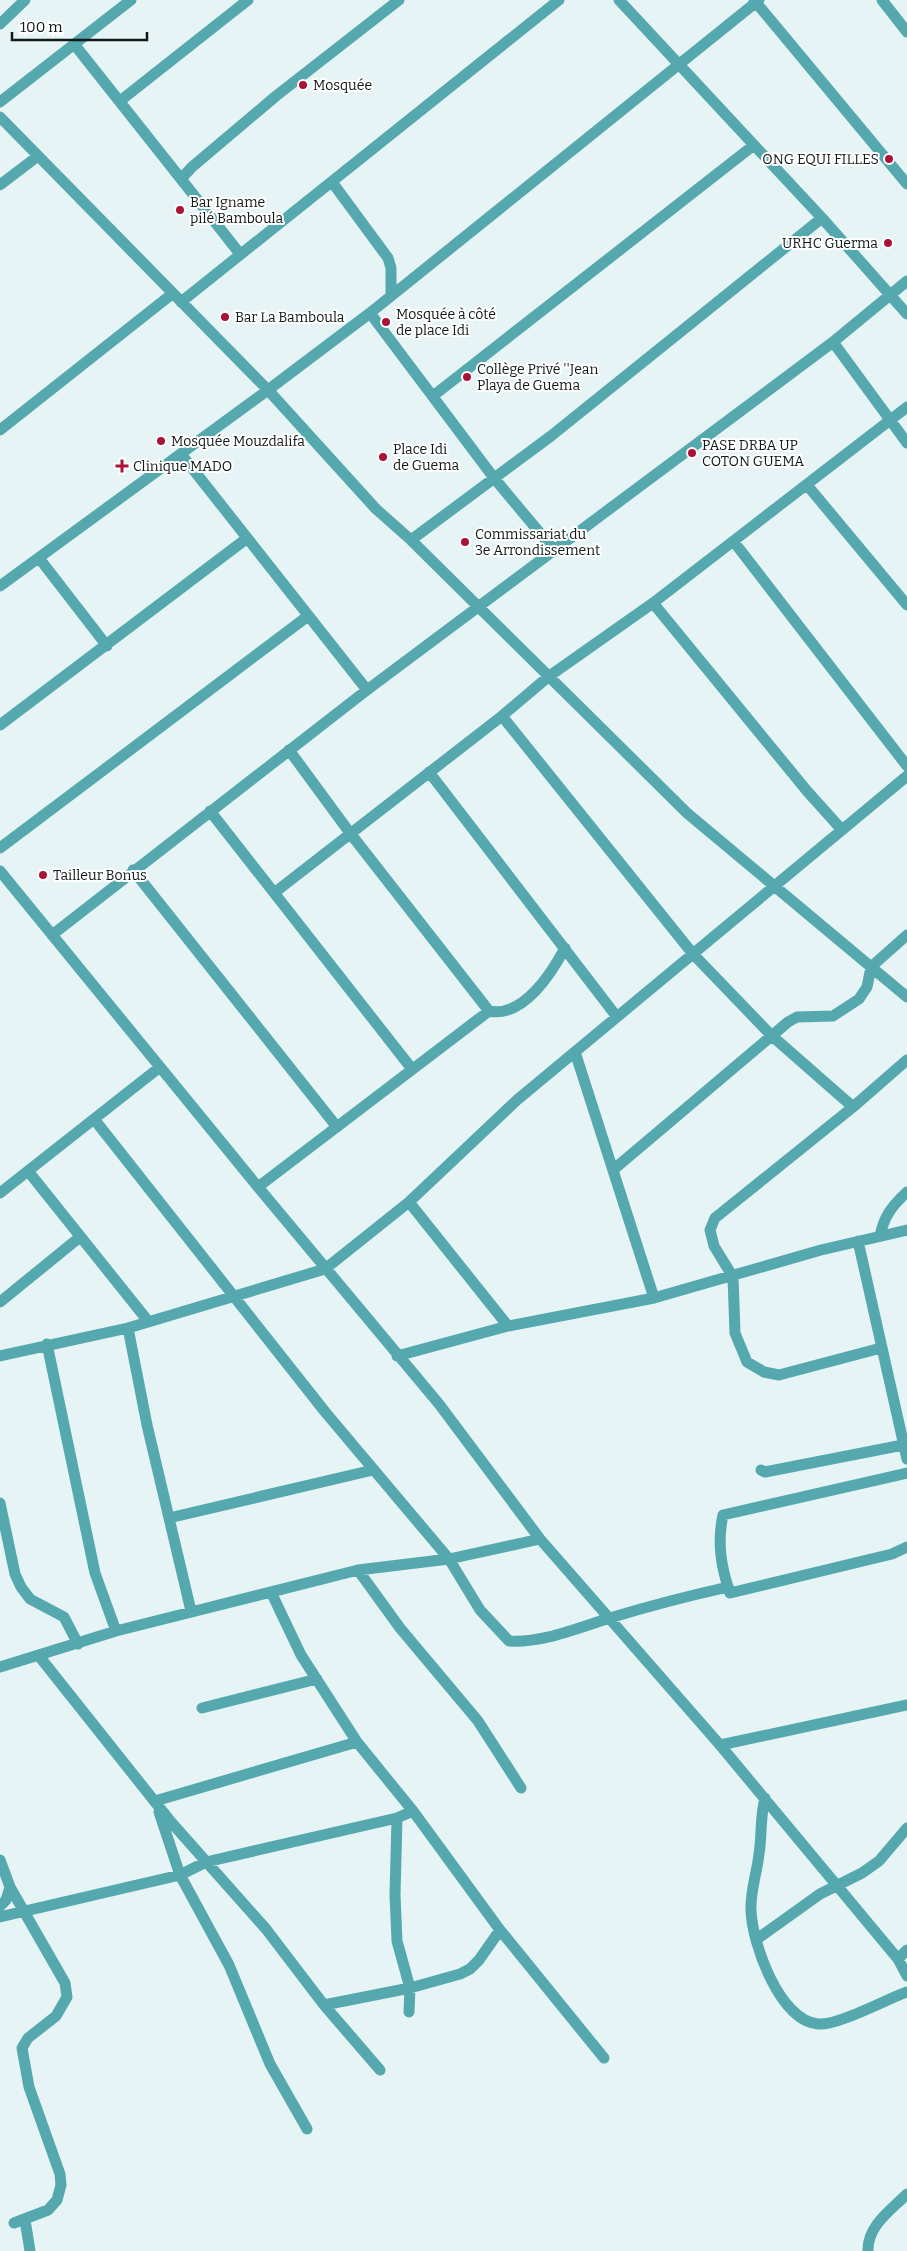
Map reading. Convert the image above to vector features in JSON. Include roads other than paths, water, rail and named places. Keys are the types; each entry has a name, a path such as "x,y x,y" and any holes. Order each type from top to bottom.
{"street":[{"path":"0,102 131,0"},
{"path":"120,101 248,0"},
{"path":"181,179 192,167 276,96 399,0"},
{"path":"0,430 176,298 240,254 559,0"},
{"path":"618,0 822,218 907,314"},
{"path":"882,0 906,28"},
{"path":"0,586 370,313 756,1 907,184"},
{"path":"0,24 18,2"},
{"path":"74,44 240,254"},
{"path":"0,117 268,390 376,509 411,540 687,812 907,997"},
{"path":"432,396 754,145"},
{"path":"0,186 38,156"},
{"path":"332,182 388,258 391,268 391,295"},
{"path":"411,540 551,436 822,218"},
{"path":"52,935 133,870 367,690 556,551 833,342 907,281"},
{"path":"370,313 494,478 556,551"},
{"path":"833,342 907,443"},
{"path":"274,893 502,716 548,677 653,603 907,407"},
{"path":"180,454 367,690"},
{"path":"807,485 907,605"},
{"path":"0,725 107,646 246,539"},
{"path":"734,542 907,766"},
{"path":"39,558 107,646"},
{"path":"653,603 807,791 842,830"},
{"path":"0,848 308,616"},
{"path":"502,716 693,954 771,1035 853,1107"},
{"path":"289,750 350,834 489,1011"},
{"path":"430,772 617,1017"},
{"path":"0,1356 47,1344 128,1328 325,1269 409,1202 517,1100 907,776"},
{"path":"210,811 412,1069"},
{"path":"133,870 337,1127"},
{"path":"0,871 325,1269 438,1404 540,1539 765,1798 898,1959 907,1976"},
{"path":"613,1170 771,1035 797,1017 833,1016 859,999 867,987 871,967 907,935"},
{"path":"258,1187 489,1011 506,1012 520,1004 549,974 565,948"},
{"path":"575,1052 654,1298"},
{"path":"881,1348 779,1375 764,1372 746,1362 735,1333 732,1277 714,1246 710,1230 715,1218 853,1107 907,1060"},
{"path":"0,1193 160,1067"},
{"path":"94,1119 373,1470 449,1558 480,1610 509,1641 531,1640 577,1629 728,1587"},
{"path":"28,1171 148,1321"},
{"path":"880,1236 883,1221 890,1207 907,1192"},
{"path":"409,1202 508,1326"},
{"path":"397,1356 508,1326 654,1298 858,1241 907,1230"},
{"path":"0,1302 80,1237"},
{"path":"858,1241 902,1445 907,1459"},
{"path":"128,1328 168,1518 191,1612"},
{"path":"47,1344 95,1573 116,1631"},
{"path":"761,1470 765,1472 902,1445"},
{"path":"168,1518 373,1470"},
{"path":"907,1473 723,1515 719,1531 720,1562 730,1592 892,1554 907,1546"},
{"path":"0,1503 15,1574 21,1587 30,1599 64,1617 78,1644"},
{"path":"0,1667 116,1631 358,1570 449,1558 540,1539"},
{"path":"358,1570 400,1628 478,1721 521,1788"},
{"path":"271,1592 301,1655 357,1742 413,1811 500,1930 604,2058"},
{"path":"39,1656 206,1862 266,1929 324,2005 380,2070"},
{"path":"202,1708 317,1679"},
{"path":"720,1745 907,1705"},
{"path":"155,1800 357,1742"},
{"path":"765,1798 761,1813 758,1860 751,1897 751,1913 762,1957 782,1998 796,2015 807,2022 821,2024 839,2020 907,1992"},
{"path":"155,1800 180,1875 229,1965 270,2064 307,2129"},
{"path":"0,1917 180,1875 206,1862 397,1818 413,1811"},
{"path":"397,1818 395,1896 397,1940 410,1988 409,2012"},
{"path":"757,1939 806,1903 837,1884 862,1874 879,1861 907,1828"},
{"path":"0,1860 10,1887 65,1983 67,1997 56,2016 28,2038 22,2048 29,2087 60,2174 61,2185 57,2200 48,2210 20,2222 30,2251"},
{"path":"0,1906 6,1900 10,1887"},
{"path":"324,2005 410,1988 470,1969 500,1930"},
{"path":"898,1959 907,1950"},
{"path":"868,2251 870,2236 874,2226 907,2194"}],"place":[{"name":"Mosquée","path":"303,85"},
{"name":"ONG EQUI FILLES","path":"889,159"},
{"name":"Bar Igname pilé Bamboula","path":"180,210"},
{"name":"URHC Guerma","path":"888,243"},
{"name":"Bar La Bamboula","path":"225,317"},
{"name":"Mosquée à côté de place Idi","path":"386,322"},
{"name":"Collège Privé ''Jean Playa de Guema","path":"467,377"},
{"name":"Mosquée Mouzdalifa","path":"161,441"},
{"name":"PASE DRBA UP COTON GUEMA","path":"692,453"},
{"name":"Place Idi de Guema","path":"383,457"},
{"name":"Clinique MADO","path":"122,466"},
{"name":"Commissariat du 3e Arrondissement","path":"465,542"},
{"name":"Tailleur Bonus","path":"43,875"}]}
